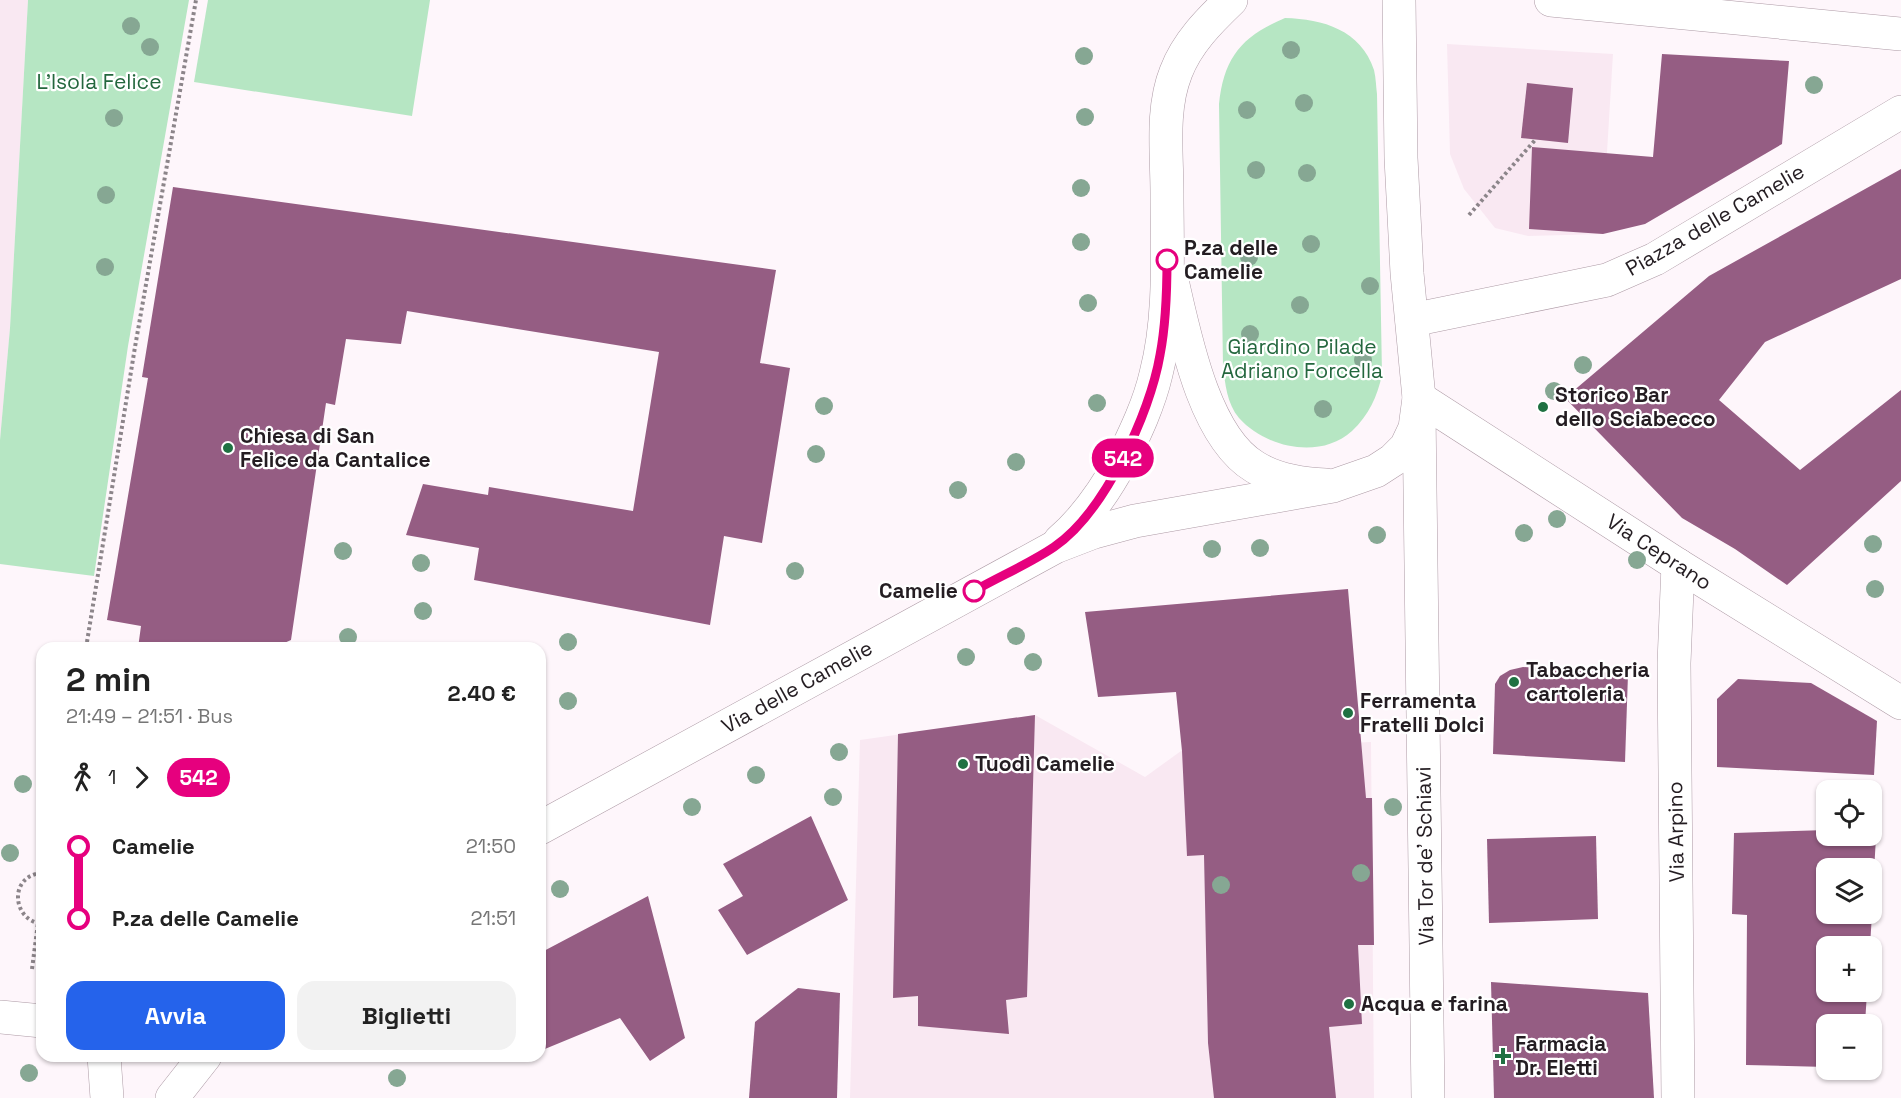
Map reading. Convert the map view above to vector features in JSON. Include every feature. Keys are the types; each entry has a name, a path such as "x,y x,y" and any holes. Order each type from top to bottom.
{"street":[{"path":"1231,0 1191,44 1176,72 1172,87 1167,126 1167,260 1177,304 1201,386 1213,419 1224,437 1246,461 1276,477 1302,483 1333,486 1376,471 1400,454 1411,439 1415,428 1419,398 1401,159 1399,0"},
{"path":"1551,0 1901,34"},
{"name":"Piazza delle Camelie","path":"1412,320 1607,280 1655,260 1901,112"},
{"name":"Via delle Camelie","path":"1055,547 1103,492 1143,414 1160,356 1167,295 1167,260"},
{"name":"Via Ceprano","path":"1419,398 1678,565 1901,703"},
{"name":"Via Tor de' Schiavi","path":"1419,398 1428,1098"},
{"name":"Via delle Camelie","path":"546,825 1055,547 1094,532 1135,521 1333,486"},
{"name":"Via Arpino","path":"1678,565 1674,663 1678,1098"},
{"path":"0,1017 36,1020"},
{"path":"104,1062 107,1098"},
{"path":"172,1098 200,1062"}],"path":[{"path":"87,642 135,346 196,0"},
{"path":"1469,215 1536,139"},
{"path":"36,874 24,880 17,895 17,904 21,912 36,922"},
{"path":"32,969 36,946"}],"shaded area":[{"path":"0,0 28,0 10,328 0,440"},
{"path":"1447,44 1613,54 1602,234 1528,236 1495,228 1464,189 1450,154"},
{"path":"1035,715 1145,777 1181,751 1371,742 1374,1098 850,1098 860,740"}],"green space":[{"name":"L'Isola Felice","path":"28,0 189,0 128,346 94,576 0,564 0,440 10,328"},
{"path":"208,0 430,0 412,116 194,82"},
{"name":"Giardino Pilade Adriano Forcella","path":"1285,18 1326,24 1350,36 1368,56 1374,70 1377,94 1382,375 1372,405 1352,431 1339,440 1309,448 1294,447 1264,437 1239,418 1229,400 1223,366 1219,104 1225,73 1238,50 1257,32"}],"building":[{"path":"1662,54 1789,61 1782,144 1645,224 1603,234 1529,229 1532,147 1653,157"},
{"path":"1527,83 1573,88 1568,143 1521,138"},
{"path":"1901,169 1901,279 1765,342 1719,400 1800,470 1901,390 1901,481 1787,585 1735,549 1682,518 1565,398 1709,276"},
{"path":"173,187 776,270 760,363 790,368 762,543 724,536 710,625 474,580 479,548 406,535 423,484 488,495 489,487 633,511 659,352 407,311 401,344 346,339 335,405 326,403 291,640 286,642 139,642 141,626 107,620 148,378 142,377"},
{"path":"1348,589 1366,798 1372,798 1374,945 1358,945 1362,1024 1329,1027 1336,1098 1214,1098 1208,1043 1204,855 1187,856 1182,751 1176,692 1098,697 1085,612"},
{"path":"1523,667 1628,674 1625,762 1493,754 1495,684 1500,676 1510,670"},
{"path":"1738,679 1811,683 1877,721 1874,775 1717,767 1717,699"},
{"path":"1035,715 1027,997 1006,1000 1009,1034 918,1026 918,996 893,998 898,734"},
{"path":"811,816 848,900 747,955 718,910 743,896 723,864"},
{"path":"1816,830 1816,846 1875,846 1875,858 1816,858 1816,924 1871,924 1871,936 1816,936 1816,1002 1866,1002 1866,1014 1816,1014 1816,1067 1746,1065 1747,915 1732,914 1734,833"},
{"path":"1596,836 1598,919 1489,923 1487,839"},
{"path":"648,896 685,1038 650,1061 620,1018 546,1049 546,950"},
{"path":"1491,982 1648,993 1654,1098 1494,1098"},
{"path":"798,988 840,993 837,1098 749,1098 755,1022"}],"bus line":[{"name":"542","path":"974,591 1055,547 1092,508 1111,480 1143,414 1156,373 1167,295 1167,260"}],"place":[{"name":"P.za delle Camelie","path":"1167,260"},
{"name":"Storico Bar dello Sciabecco","path":"1543,407"},
{"name":"Chiesa di San Felice da Cantalice","path":"228,448"},
{"name":"Camelie","path":"974,591"},
{"name":"Tabaccheria cartoleria","path":"1514,682"},
{"name":"Ferramenta Fratelli Dolci","path":"1348,713"},
{"name":"Tuodì Camelie","path":"963,764"},
{"name":"Acqua e farina","path":"1349,1004"},
{"name":"Farmacia Dr. Eletti","path":"1503,1056"}]}
